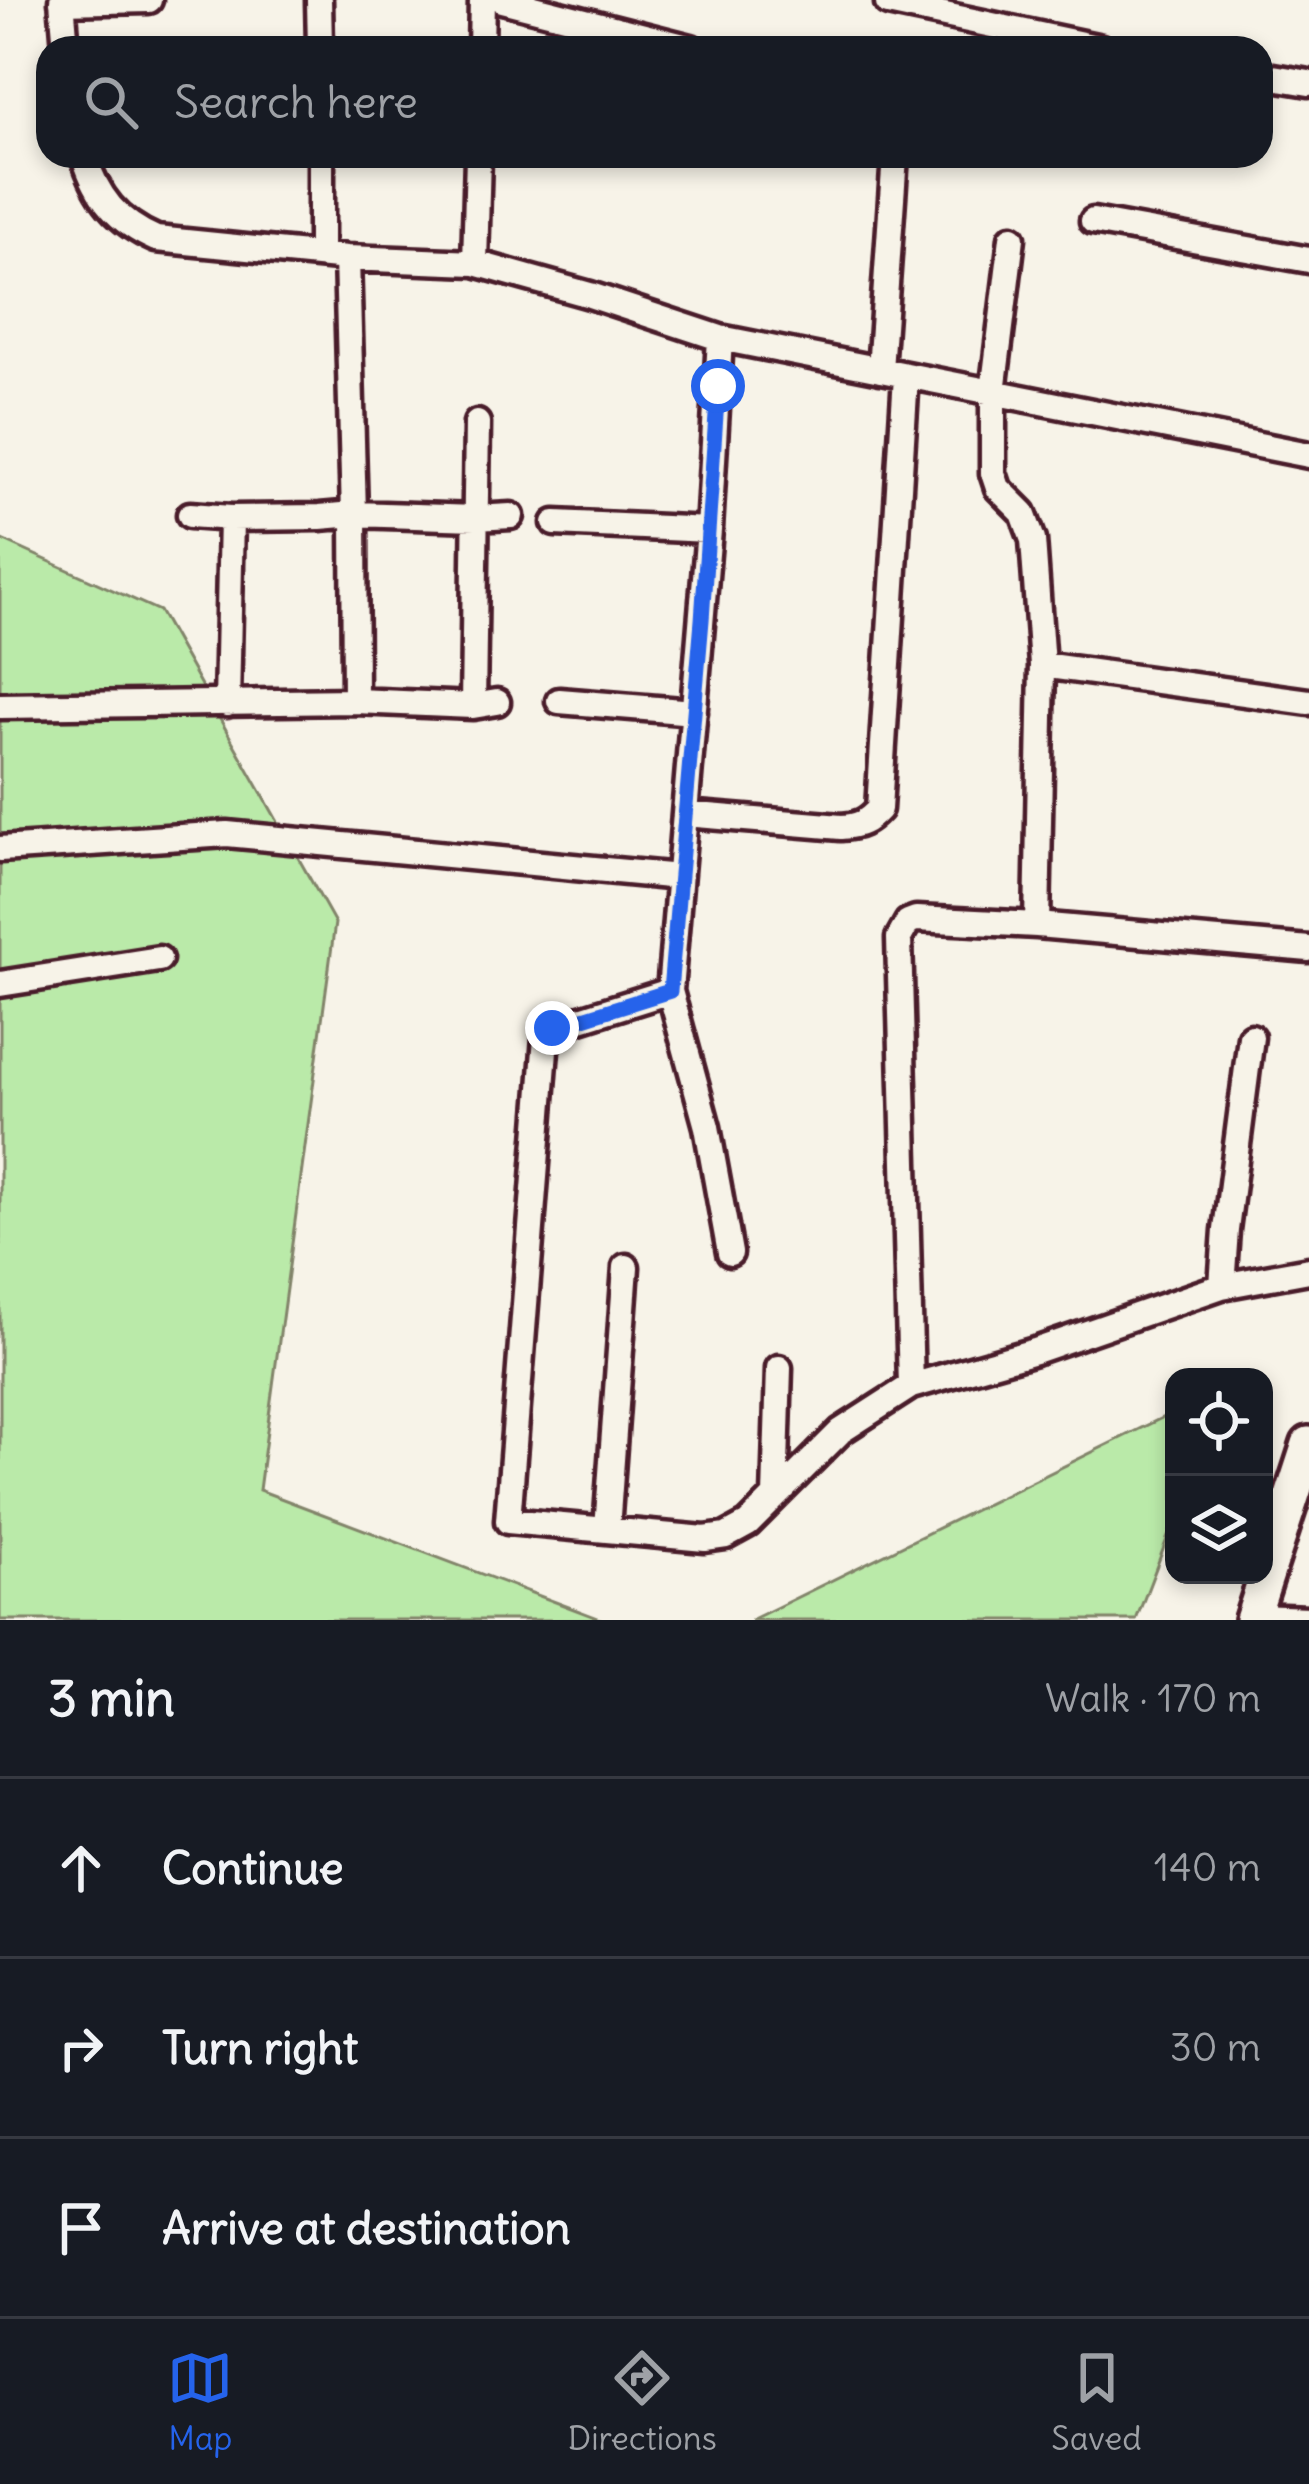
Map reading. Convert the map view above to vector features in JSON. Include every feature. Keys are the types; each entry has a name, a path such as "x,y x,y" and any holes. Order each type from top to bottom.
{"street":[{"path":"65,36 62,1 149,0"},
{"path":"319,0 320,36"},
{"path":"481,36 482,0"},
{"path":"502,0 644,36"},
{"path":"888,3 1044,36"},
{"path":"1273,77 1309,82"},
{"path":"88,168 130,227 156,239 475,263 721,338 1309,455"},
{"path":"322,168 334,256 354,514 355,701"},
{"path":"475,263 478,168"},
{"path":"880,370 894,168"},
{"path":"1093,221 1309,260"},
{"path":"1012,238 993,392 993,472 998,488 1024,513 1034,540 1042,665 1037,926"},
{"path":"721,338 670,991 707,1127 730,1253"},
{"path":"685,814 841,827 868,821 879,808 906,376"},
{"path":"0,706 485,704 476,518 477,423"},
{"path":"190,515 511,516"},
{"path":"227,704 231,518"},
{"path":"555,523 709,530"},
{"path":"1042,665 1309,702"},
{"path":"559,701 694,712"},
{"path":"0,849 227,834 679,877"},
{"path":"911,1386 899,938 908,922 1037,926 1309,949"},
{"path":"0,984 159,959"},
{"path":"670,991 552,1028 546,1037 508,1521 705,1539 726,1536 748,1524 841,1432 911,1386 1035,1351 1222,1286 1309,1270"},
{"path":"1222,1286 1251,1037"},
{"path":"608,1529 626,1267"},
{"path":"776,1497 779,1368"},
{"path":"1309,1444 1253,1619 1309,1618"}],"green space":[{"path":"0,539 159,611 335,923 259,1490 603,1620 0,1620"},
{"path":"1165,1416 1165,1544 1136,1620 751,1620"}],"route":[{"path":"552,1028 670,991 718,386"}]}
